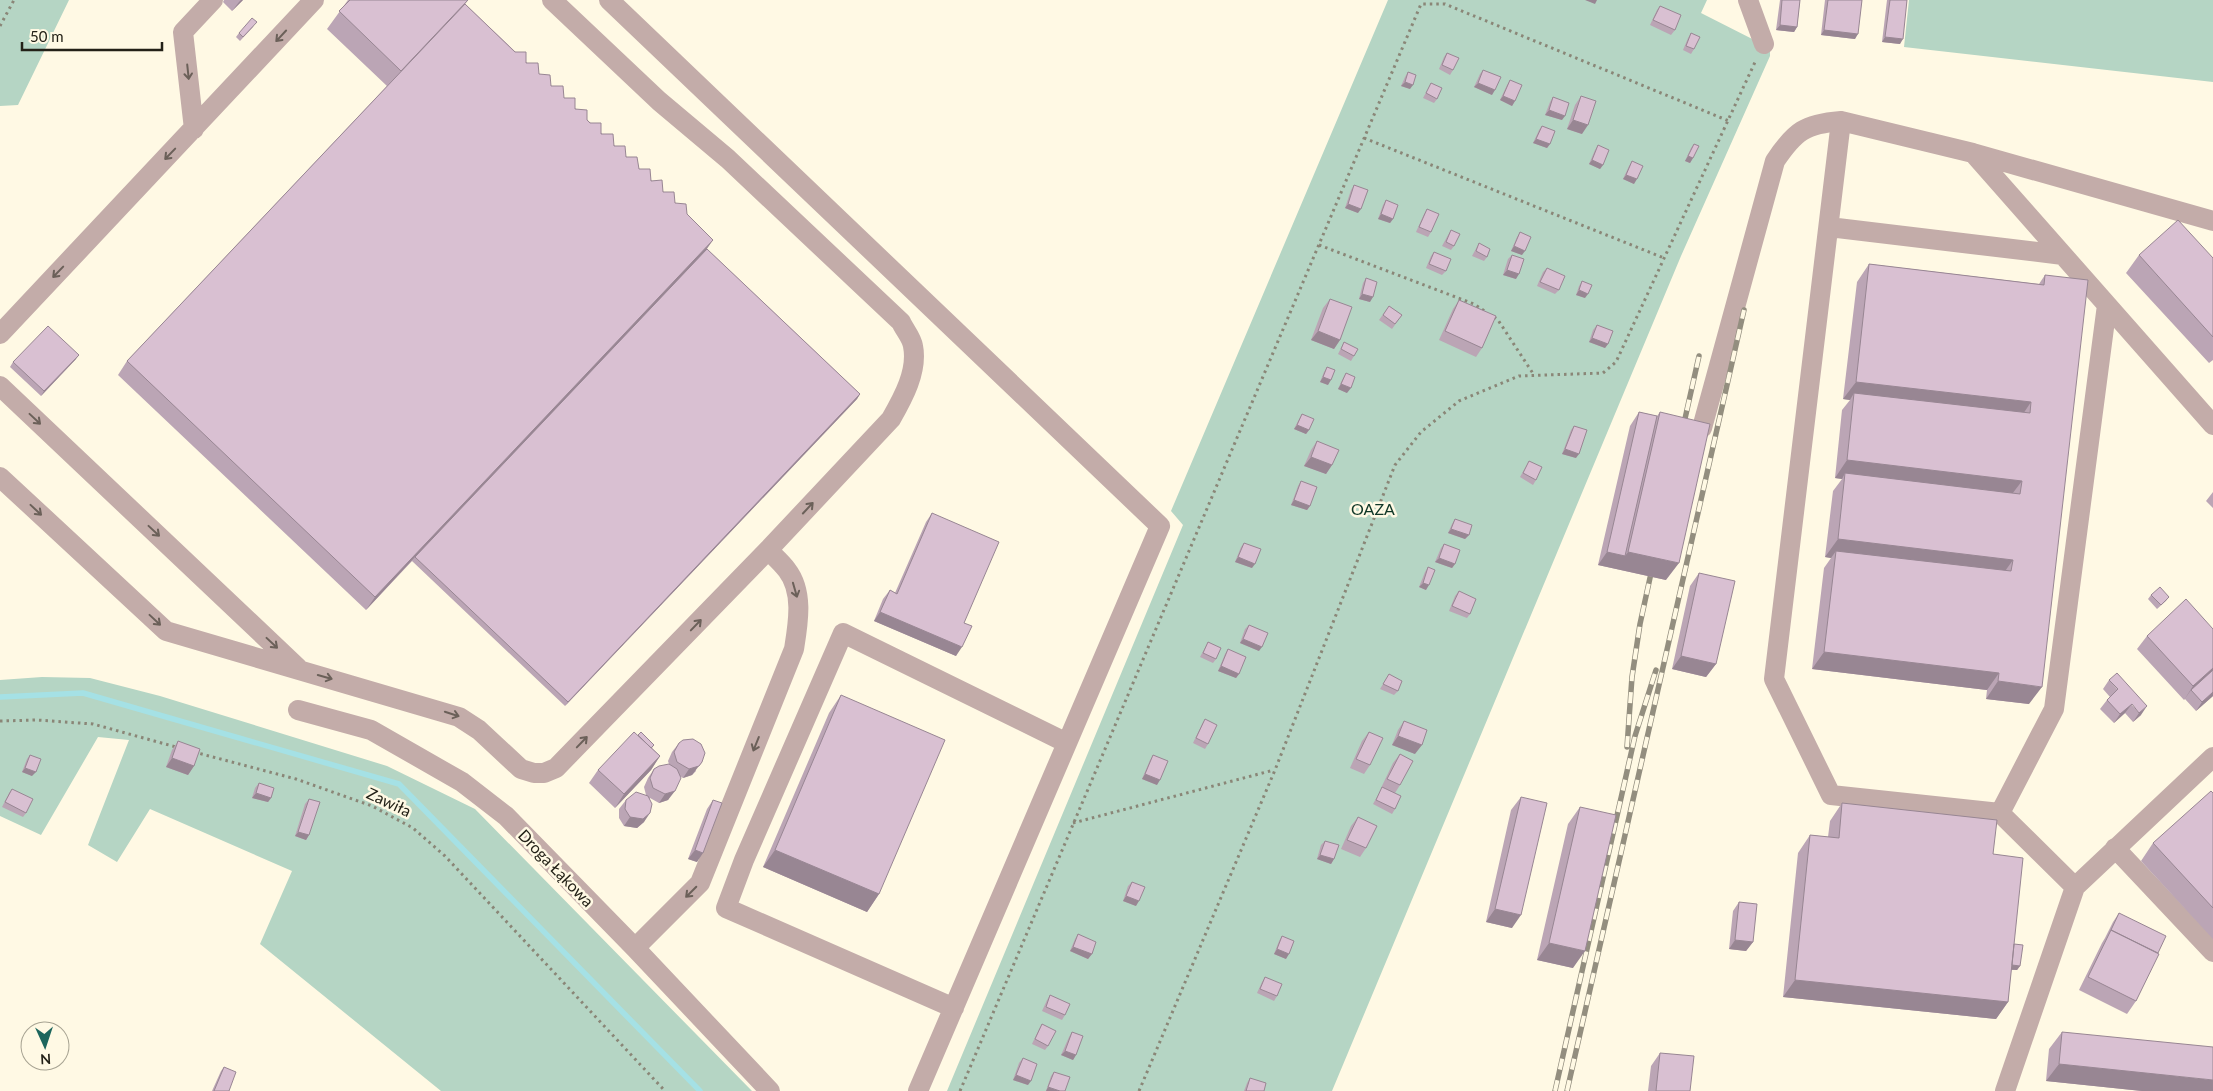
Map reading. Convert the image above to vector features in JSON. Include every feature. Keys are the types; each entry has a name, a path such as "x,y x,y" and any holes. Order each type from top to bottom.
{"street":[{"path":"194,129 183,32 213,0"},
{"path":"0,334 314,0"},
{"path":"0,477 166,631 459,717 479,730 521,769 534,773 556,768 768,550 892,419 904,396 913,364 913,344 900,322 878,299 728,159 659,101 552,0"},
{"path":"609,0 1160,526 918,1091"},
{"path":"1748,0 1764,44"},
{"path":"1842,121 1774,679 1831,795 2000,813 2075,887"},
{"path":"1702,428 1775,161 1785,145 1798,133 1817,123 1842,121 1973,153 2213,221"},
{"path":"1973,153 2213,425"},
{"path":"1829,227 2063,255"},
{"path":"2000,813 2054,709 2107,305"},
{"path":"0,386 300,670"},
{"path":"634,948 700,883 794,649 799,620 797,593 788,571 768,550"},
{"path":"954,1008 726,908 748,851 843,633 1067,743"},
{"name":"Droga Łąkowa","path":"298,710 371,730 462,782 506,816 770,1091"},
{"path":"2005,1091 2075,887 2213,757"},
{"path":"2115,848 2213,952"}],"path":[{"path":"0,26 14,0"},
{"path":"960,1091 1420,4 1445,4 1728,121"},
{"path":"1139,1091 1275,770 1395,465 1421,432 1459,402 1519,376 1603,373 1616,362 1764,44"},
{"path":"1364,138 1664,258"},
{"path":"1318,244 1474,304 1498,320 1534,376"},
{"name":"Zawiła","path":"0,721 37,720 93,724 296,779 372,806 413,828 445,856 665,1091"},
{"path":"1073,823 1275,770"}],"green space":[{"path":"0,0 69,0 18,105 0,106"},
{"name":"OAZA","path":"1388,0 1707,0 1701,13 1770,48 1770,56 1681,256 1332,1091 947,1091 1183,525 1171,511"},
{"path":"1909,0 2213,0 2213,82 1904,47"},
{"path":"42,677 90,678 160,696 387,766 475,809 752,1091 441,1091 260,944 292,871 150,809 117,862 88,845 129,740 98,737 41,835 0,816 0,680"}],"building":[{"path":"350,0 468,0 401,71 339,11"},
{"path":"1782,0 1800,0 1797,27 1780,25"},
{"path":"1828,0 1862,0 1858,34 1824,30"},
{"path":"1890,0 1907,0 1903,39 1885,37"},
{"path":"465,4 515,52 526,52 526,63 538,63 539,74 550,75 551,86 563,86 564,98 575,98 575,109 587,110 587,120 590,123 601,123 601,134 613,134 614,146 625,146 626,157 637,157 639,169 650,169 651,181 662,180 663,192 674,192 675,203 686,204 687,214 713,240 375,597 127,361"},
{"path":"1660,6 1681,15 1675,30 1653,20"},
{"path":"252,18 257,22 243,37 239,33"},
{"path":"1691,33 1700,37 1694,49 1686,46"},
{"path":"1447,53 1459,58 1453,70 1442,65"},
{"path":"1483,70 1501,77 1495,90 1478,83"},
{"path":"1408,72 1416,75 1413,85 1405,82"},
{"path":"1510,80 1522,85 1515,101 1503,96"},
{"path":"1431,83 1442,88 1437,99 1426,93"},
{"path":"1581,96 1596,101 1588,125 1573,120"},
{"path":"1553,97 1569,103 1565,116 1549,110"},
{"path":"1542,126 1555,131 1550,144 1536,139"},
{"path":"1694,144 1699,146 1693,158 1688,156"},
{"path":"1598,145 1609,150 1603,165 1592,160"},
{"path":"1632,161 1643,166 1637,179 1626,175"},
{"path":"1354,185 1368,190 1361,209 1348,204"},
{"path":"1386,200 1398,205 1393,219 1381,214"},
{"path":"1427,209 1439,214 1431,232 1419,227"},
{"path":"2178,220 2213,258 2213,337 2139,255"},
{"path":"1451,230 1460,234 1454,246 1446,242"},
{"path":"1520,232 1531,237 1525,251 1514,246"},
{"path":"1479,243 1490,249 1487,257 1476,251"},
{"path":"707,249 860,394 568,702 415,557"},
{"path":"1434,252 1451,259 1446,271 1429,264"},
{"path":"1512,255 1524,259 1519,274 1507,270"},
{"path":"1869,264 2044,285 2045,275 2088,280 2042,687 1998,681 1999,673 1824,652 1836,551 2011,571 2013,560 1838,539 1845,473 2020,494 2022,481 1847,460 1854,393 2030,413 2031,402 1856,382"},
{"path":"1547,268 1565,276 1559,290 1540,282"},
{"path":"1366,278 1377,282 1373,297 1362,294"},
{"path":"1582,281 1592,285 1588,294 1579,290"},
{"path":"1330,299 1352,307 1340,340 1318,331"},
{"path":"1459,300 1496,316 1482,348 1445,331"},
{"path":"1389,306 1402,315 1395,324 1383,315"},
{"path":"1597,325 1613,331 1608,344 1592,338"},
{"path":"48,326 79,355 44,391 13,362"},
{"path":"1344,342 1358,349 1354,356 1341,349"},
{"path":"1327,367 1335,370 1331,380 1323,377"},
{"path":"1346,373 1355,377 1351,388 1341,384"},
{"path":"1639,412 1657,416 1625,556 1607,552"},
{"path":"1660,412 1710,424 1679,563 1628,552"},
{"path":"1302,414 1314,419 1309,430 1297,425"},
{"path":"1574,426 1587,430 1579,454 1565,449"},
{"path":"1317,441 1339,450 1332,465 1311,457"},
{"path":"1529,461 1542,467 1536,480 1523,473"},
{"path":"1301,481 1317,487 1310,506 1294,500"},
{"path":"932,513 999,542 964,623 972,626 962,647 880,612 890,590 897,594"},
{"path":"1455,519 1472,525 1469,535 1451,529"},
{"path":"1244,543 1261,549 1255,564 1238,557"},
{"path":"1444,544 1460,550 1455,564 1439,558"},
{"path":"1428,567 1435,570 1429,585 1423,583"},
{"path":"1699,573 1735,581 1716,664 1681,656"},
{"path":"2160,587 2169,597 2161,605 2151,595"},
{"path":"1459,591 1476,599 1470,614 1452,606"},
{"path":"2186,599 2213,629 2213,668 2193,686 2147,636"},
{"path":"1249,625 1268,633 1262,647 1243,639"},
{"path":"1208,642 1221,648 1216,659 1203,653"},
{"path":"1228,649 1246,657 1239,674 1221,666"},
{"path":"2213,670 2213,692 2202,702 2191,690"},
{"path":"2117,673 2147,706 2139,713 2132,704 2120,714 2107,700 2118,689 2109,680"},
{"path":"1389,674 1402,681 1398,691 1383,684"},
{"path":"841,695 945,740 879,894 775,850"},
{"path":"1205,719 1217,725 1208,744 1196,738"},
{"path":"1404,721 1427,730 1422,745 1398,736"},
{"path":"634,732 660,756 624,794 598,770"},
{"path":"641,732 654,745 651,748 638,735"},
{"path":"1369,732 1383,738 1370,765 1356,759"},
{"path":"693,739 701,744 705,753 699,766 689,769 677,762 674,752 683,740"},
{"path":"178,741 200,749 194,766 172,758"},
{"path":"1400,754 1413,761 1400,785 1387,779"},
{"path":"30,755 41,759 36,772 25,768"},
{"path":"1153,755 1168,761 1160,780 1145,774"},
{"path":"669,764 677,769 681,778 675,791 665,794 653,788 650,778 654,769"},
{"path":"259,783 274,788 271,798 256,793"},
{"path":"1382,787 1401,796 1395,809 1376,800"},
{"path":"12,789 33,799 26,813 5,802"},
{"path":"2211,791 2213,793 2213,908 2153,843"},
{"path":"636,792 648,796 652,804 650,813 643,819 630,817 625,809 626,800"},
{"path":"1521,797 1547,803 1521,915 1495,909"},
{"path":"309,799 320,802 309,835 298,832"},
{"path":"713,800 722,803 703,853 695,850"},
{"path":"1842,803 1997,820 1993,854 2023,858 2008,1002 1795,980 1810,835 1839,838"},
{"path":"1580,807 1616,815 1585,951 1549,943"},
{"path":"1358,817 1377,826 1366,848 1347,840"},
{"path":"1325,841 1339,845 1334,859 1320,855"},
{"path":"1132,882 1145,887 1139,901 1126,896"},
{"path":"1739,902 1757,904 1753,942 1735,940"},
{"path":"2119,913 2166,936 2158,953 2111,930"},
{"path":"2111,930 2159,954 2136,1001 2088,977"},
{"path":"1078,934 1096,942 1092,954 1073,947"},
{"path":"1282,936 1294,941 1289,954 1277,949"},
{"path":"2014,944 2023,945 2020,966 2012,965"},
{"path":"1265,977 1282,984 1277,996 1260,989"},
{"path":"1050,995 1070,1004 1065,1015 1046,1007"},
{"path":"1042,1024 1056,1031 1048,1046 1035,1039"},
{"path":"1072,1032 1083,1036 1076,1055 1065,1051"},
{"path":"2062,1032 2213,1047 2213,1080 2059,1064"},
{"path":"1660,1053 1694,1056 1690,1091 1656,1091"},
{"path":"1023,1058 1037,1064 1031,1081 1016,1075"},
{"path":"224,1067 236,1072 229,1091 214,1091"},
{"path":"1054,1072 1070,1077 1065,1091 1048,1087"},
{"path":"1250,1078 1266,1083 1264,1091 1246,1091"}],"waterway":[{"path":"0,697 83,693 399,784 700,1091"}],"railway":[{"path":"1567,1091 1744,310"},
{"path":"1682,432 1699,356"},
{"path":"1627,747 1632,677 1640,624 1653,564"},
{"path":"1555,1091 1635,736 1656,670"}]}
